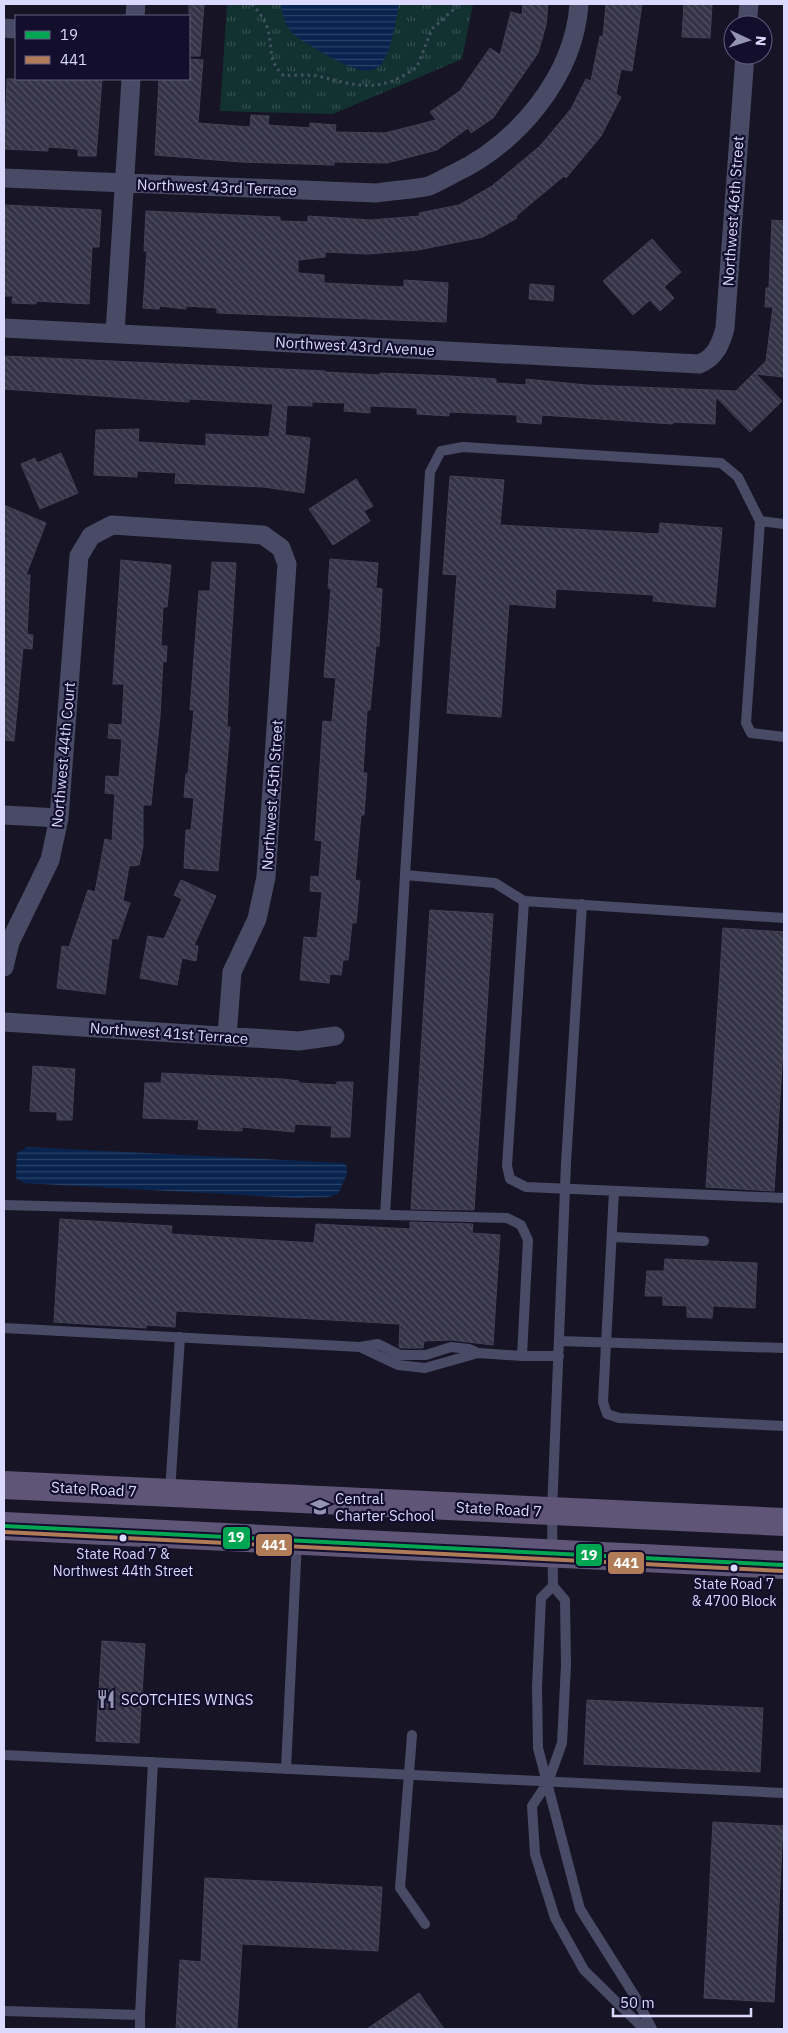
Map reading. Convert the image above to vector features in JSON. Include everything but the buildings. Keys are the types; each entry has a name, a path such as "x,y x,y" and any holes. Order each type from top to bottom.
{"main road":[{"name":"State Road 7","path":"4,1485 784,1522"},
{"path":"4,1526 784,1565"}],"street":[{"name":"Northwest 43rd Terrace","path":"4,178 376,193 429,186 476,164 514,134 548,92 569,50 579,4"},
{"name":"Northwest 46th Street","path":"706,362 718,349 725,328 744,65"},
{"path":"115,333 131,80"},
{"name":"Northwest 43rd Avenue","path":"4,328 684,365 706,362"},
{"name":"Northwest 44th Court","path":"4,967 10,942 50,860 59,818 79,556 91,536 112,525 264,535 281,548"},
{"name":"Northwest 45th Street","path":"227,1036 232,972 257,919 266,877 287,564 281,548"},
{"path":"4,815 59,818"},
{"name":"Northwest 41st Terrace","path":"4,1022 299,1041 335,1036"}],"lane":[{"path":"385,1215 430,472 441,450 463,447 721,463 738,477 760,521 746,723 751,733 784,737"},
{"path":"760,521 784,524"},
{"path":"405,875 495,883 524,901 784,918"},
{"path":"524,901 507,1166 510,1180 526,1187 784,1198"},
{"path":"582,904 565,1189 552,1512 553,1586 565,1600 566,1665 562,1743 548,1782 532,1806 535,1854 555,1918 584,1970 644,2029"},
{"path":"614,1191 603,1402 607,1414 619,1418 784,1426"},
{"path":"4,1205 506,1218 521,1225 528,1240 522,1356"},
{"path":"612,1237 704,1241"},
{"path":"4,1328 360,1347 398,1365 425,1368 478,1353 559,1356"},
{"path":"170,1493 180,1337"},
{"path":"559,1340 784,1348"},
{"path":"286,1769 297,1540"},
{"path":"553,1586 541,1598 537,1687 538,1748 580,1909 636,1998 652,2029"},
{"path":"412,1735 400,1888 425,1924"},
{"path":"4,1755 784,1793"},
{"path":"140,2029 154,1762"},
{"path":"4,2011 140,2015"}],"path":[{"path":"252,4 264,19 268,29 274,67 283,75 316,76 352,86 389,82 417,67 432,28 457,4"}],"green space":[{"path":"227,4 473,4 462,59 333,114 220,111"}],"water":[{"path":"281,4 399,4 386,56 377,68 366,71 340,62 295,36 286,22"},
{"path":"27,1147 343,1163 347,1166 347,1174 338,1194 328,1197 296,1198 24,1183 16,1178 17,1153"}],"transit line":[{"name":"19","path":"4,1526 784,1565"},
{"name":"441","path":"4,1532 784,1571"}],"place":[{"name":"Central Charter School","path":"320,1507"},
{"name":"State Road 7 & Northwest 44th Street","path":"123,1538"},
{"name":"State Road 7 & 4700 Block","path":"734,1568"},
{"name":"SCOTCHIES WINGS","path":"106,1699"}]}
